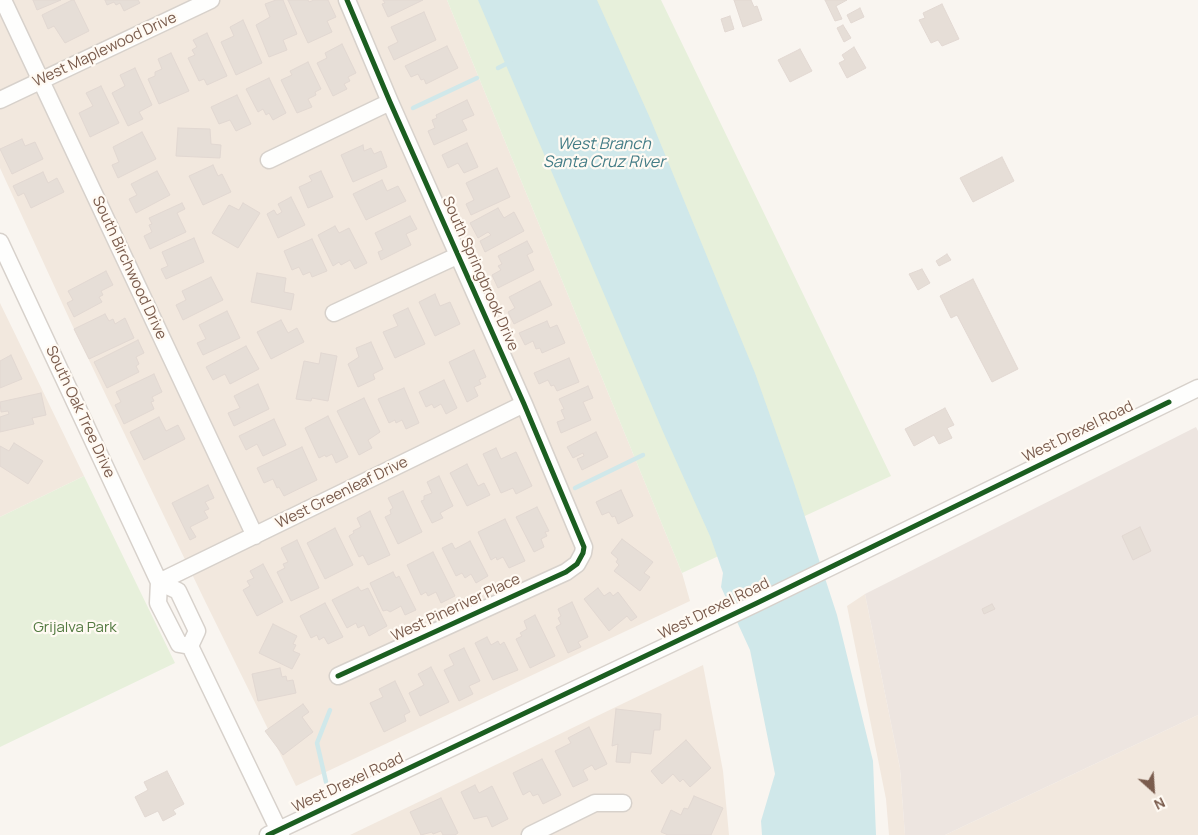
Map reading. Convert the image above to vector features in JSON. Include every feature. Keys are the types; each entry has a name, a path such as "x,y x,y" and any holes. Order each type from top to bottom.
{"street":[{"name":"South Birchwood Drive","path":"2,0 255,536"},
{"name":"West Maplewood Drive","path":"0,100 211,0"},
{"name":"South Springbrook Drive","path":"347,0 582,540 585,561"},
{"path":"269,160 390,102"},
{"name":"South Oak Tree Drive","path":"0,242 159,582 158,603 179,644 190,646 276,833"},
{"path":"334,313 459,255"},
{"name":"West Drexel Road","path":"276,833 757,603 1198,388"},
{"name":"West Greenleaf Drive","path":"159,582 524,404"},
{"name":"West Pineriver Place","path":"338,676 566,572 585,561"},
{"path":"159,582 178,592 197,631 190,646"},
{"path":"530,835 595,803 623,803"}],"shaded area":[{"path":"0,0 447,0 682,573 690,601 296,786 74,329 0,168"},
{"path":"0,303 84,476 0,517"},
{"path":"1196,427 1198,431 1198,715 945,835 905,835 900,768 865,594"},
{"path":"865,594 900,768 905,835 889,835 886,799 847,606"},
{"path":"703,665 723,771 729,835 350,835"},
{"path":"1198,715 1198,835 945,835"}],"green space":[{"path":"447,0 661,0 891,476 682,573"},
{"name":"Grijalva Park","path":"84,476 175,663 0,747 0,517"}],"water":[{"name":"West Branch Santa Cruz River","path":"478,0 597,0 650,118 755,373 793,480 837,615 873,761 876,835 762,835 761,821 775,774 750,650 721,587 723,573 710,536 664,434"}],"building":[{"path":"33,0 61,0 37,10"},
{"path":"74,0 89,31 65,43 54,26 48,29 42,15"},
{"path":"105,0 138,0 140,3 124,11 120,3 116,5 114,2 107,5"},
{"path":"276,0 283,0 297,34 283,40 287,50 269,57 256,25 270,17 265,4"},
{"path":"288,0 308,0 309,2 328,0 336,17 327,21 332,32 308,43"},
{"path":"383,0 423,0 388,17 382,4 385,3"},
{"path":"734,0 751,0 754,7 757,6 762,20 743,27"},
{"path":"825,0 847,0 836,6 842,19 835,21"},
{"path":"942,4 959,39 942,46 938,40 931,43 919,20 925,18 923,13"},
{"path":"860,8 864,17 851,23 847,15"},
{"path":"424,12 436,40 394,60 388,47 398,42 391,27"},
{"path":"730,16 734,29 725,32 721,19"},
{"path":"243,20 262,63 236,75 221,42 234,36 230,27"},
{"path":"843,25 851,38 844,42 837,28"},
{"path":"207,33 227,76 207,85 204,79 199,81 188,58 195,55 192,50 197,47 193,40"},
{"path":"342,44 356,73 348,77 350,81 344,84 347,89 333,96 317,63 327,58 325,53"},
{"path":"447,46 458,68 426,84 424,79 421,80 418,74 411,77 405,66"},
{"path":"854,47 866,68 847,78 839,63 845,60 842,55"},
{"path":"800,49 812,71 790,82 778,60"},
{"path":"171,53 189,91 159,104 148,79 155,76 155,72 162,69 158,59"},
{"path":"308,62 321,89 315,92 316,95 308,99 312,107 297,113 281,80 292,75 290,71"},
{"path":"135,68 152,105 139,112 143,119 128,126 112,93 125,86 120,75"},
{"path":"269,78 286,113 273,120 269,113 266,115 263,109 258,112 246,89"},
{"path":"101,86 119,123 90,137 79,113 93,106 86,93"},
{"path":"237,95 251,124 236,131 230,120 219,124 211,107"},
{"path":"467,100 474,115 462,120 467,130 434,145 428,131 435,128 432,120 437,118 436,115"},
{"path":"178,128 210,129 211,144 221,145 220,158 176,156"},
{"path":"142,132 156,159 118,178 112,165 119,162 113,147"},
{"path":"22,139 25,146 35,142 43,159 12,174 0,149"},
{"path":"467,143 478,167 464,173 458,163 448,168 442,155"},
{"path":"363,145 364,151 371,148 374,154 381,151 387,167 353,182 341,155"},
{"path":"1002,157 1014,181 973,202 960,178"},
{"path":"213,165 218,176 222,174 231,192 203,205 189,176"},
{"path":"497,168 510,197 471,215 466,204 474,200 466,183"},
{"path":"157,171 170,195 136,213 129,199 137,195 131,184"},
{"path":"321,171 333,197 308,208 299,187 312,181 309,176"},
{"path":"43,172 48,183 57,178 64,192 31,208 24,193 18,196 13,186"},
{"path":"382,180 387,191 398,186 406,201 366,220 353,194"},
{"path":"291,197 305,225 278,238 267,214 274,210 277,215 282,212 278,204"},
{"path":"182,203 185,209 177,213 186,232 150,249 144,236 152,232 149,225 152,224 149,218"},
{"path":"243,203 260,213 238,248 212,233 229,205 239,210"},
{"path":"498,208 504,218 514,212 524,231 485,252 480,241 491,235 488,232 478,238 470,223"},
{"path":"410,216 417,229 406,234 411,245 381,260 378,252 383,250 375,233"},
{"path":"335,226 339,233 349,228 367,263 355,269 350,260 341,265 339,262 333,266 318,235"},
{"path":"194,238 204,262 166,279 161,269 168,266 162,252"},
{"path":"312,239 327,271 312,277 310,272 303,275 299,267 292,270 284,251"},
{"path":"527,241 533,252 527,255 534,270 498,288 492,275 501,270 498,266 502,264 498,256"},
{"path":"947,254 951,260 939,266 936,261"},
{"path":"922,269 930,283 918,290 909,274"},
{"path":"106,271 113,285 101,291 103,295 99,297 102,302 74,317 67,303 73,300 68,291"},
{"path":"257,273 286,278 284,292 294,294 291,310 251,302"},
{"path":"211,277 223,300 183,320 176,305 186,300 182,291"},
{"path":"973,279 1018,369 992,382 957,315 951,318 940,296"},
{"path":"540,281 552,305 514,324 508,312 515,308 509,297"},
{"path":"435,294 440,306 450,302 460,324 435,336 419,302"},
{"path":"408,308 425,344 395,358 383,332 398,326 393,315"},
{"path":"227,311 240,338 203,355 197,343 206,339 199,325"},
{"path":"105,314 109,321 113,319 115,324 125,318 134,338 89,359 74,329"},
{"path":"281,320 288,333 297,328 304,342 271,359 257,332"},
{"path":"547,321 550,328 557,325 565,343 542,353 540,348 536,349 533,341 525,345 519,333"},
{"path":"138,340 144,353 136,357 139,364 136,366 139,372 107,388 94,362"},
{"path":"371,342 383,369 373,374 375,379 358,387 348,364 359,357 356,348"},
{"path":"246,346 259,369 230,384 225,374 213,380 206,367"},
{"path":"474,350 486,377 479,380 481,384 474,387 478,396 467,402 449,362"},
{"path":"321,353 337,356 328,401 312,398 311,401 296,399 304,361 319,364"},
{"path":"11,355 22,379 0,388 0,361"},
{"path":"569,358 579,382 557,391 548,380 539,384 534,373"},
{"path":"154,374 162,392 152,397 154,401 151,402 154,409 124,424 115,405 121,402 116,392"},
{"path":"444,380 457,408 446,414 441,404 434,408 432,404 426,407 419,392"},
{"path":"258,384 269,409 234,426 228,413 240,408 234,396"},
{"path":"588,386 593,398 583,402 591,420 561,433 557,422 565,419 561,410 564,409 559,399"},
{"path":"404,388 419,423 406,429 402,420 396,423 395,420 389,423 378,399"},
{"path":"41,393 46,415 32,418 34,424 0,432 0,417 9,414 8,411 1,412 0,402"},
{"path":"364,398 380,432 368,440 372,448 359,455 337,411"},
{"path":"945,408 954,425 947,428 952,438 939,444 934,435 914,446 905,429"},
{"path":"328,416 348,457 336,463 332,454 319,458 305,428"},
{"path":"159,417 166,431 178,425 185,439 144,460 130,432"},
{"path":"274,419 286,445 263,456 257,444 246,450 239,436"},
{"path":"596,432 608,457 582,470 577,459 584,456 583,453 573,458 567,447"},
{"path":"14,443 43,461 28,484 0,466 0,446 9,451"},
{"path":"302,447 317,480 284,496 279,487 277,488 273,479 264,483 257,468"},
{"path":"496,448 501,459 516,452 532,486 516,494 513,488 501,493 483,454"},
{"path":"467,464 478,486 484,483 490,495 467,506 450,473"},
{"path":"439,476 453,506 440,513 443,518 432,523 421,501 424,500 424,496 432,493 427,482"},
{"path":"208,485 214,498 205,502 209,509 204,511 208,518 190,527 196,537 190,540 172,503"},
{"path":"621,490 633,516 618,524 615,516 612,517 609,512 602,515 596,502"},
{"path":"403,491 422,532 398,544 385,517 391,514 390,510 393,508 388,498"},
{"path":"537,507 549,531 545,532 547,536 541,539 544,547 534,552 516,517"},
{"path":"370,511 390,555 368,565 363,555 359,557 349,536 354,533 353,531 361,527 357,518"},
{"path":"505,519 525,561 509,568 503,557 497,560 496,557 491,560 478,532"},
{"path":"1140,527 1151,551 1133,560 1122,536"},
{"path":"335,528 353,565 325,579 307,543"},
{"path":"622,539 653,562 644,573 650,577 640,591 614,571 619,565 616,562 618,559 611,553"},
{"path":"297,540 319,588 291,601 277,572 285,568 283,564 288,562 281,548"},
{"path":"470,541 488,576 476,583 471,574 465,578 462,573 456,576 442,548 452,543 455,549"},
{"path":"433,552 455,596 441,603 436,592 428,596 426,592 421,595 407,565"},
{"path":"263,564 283,602 257,616 243,590 250,586 247,581 254,578 250,571"},
{"path":"393,572 396,578 399,576 416,610 405,615 401,606 390,612 387,610 383,611 370,583"},
{"path":"358,587 361,591 368,588 387,626 369,636 364,625 358,628 356,623 347,628 332,600"},
{"path":"598,588 604,596 610,592 613,596 618,592 637,617 631,621 627,616 609,631 584,599"},
{"path":"572,602 588,637 578,642 581,647 568,653 556,627 561,624 558,618 561,616 558,609"},
{"path":"325,603 343,637 328,644 324,637 319,640 317,635 311,638 300,616"},
{"path":"992,604 995,609 984,614 982,609"},
{"path":"535,615 555,656 530,668 516,639 522,636 520,633 527,629 524,621"},
{"path":"273,624 297,636 293,644 296,645 293,651 300,654 292,669 259,653"},
{"path":"487,637 491,645 498,641 500,645 504,642 518,670 493,680 475,643"},
{"path":"464,648 480,681 469,686 473,694 459,701 444,670 454,665 449,655"},
{"path":"431,667 449,702 420,716 409,693 424,685 418,674"},
{"path":"280,668 282,677 286,676 287,681 293,680 296,693 258,701 252,674"},
{"path":"395,681 410,712 404,715 406,721 384,732 370,703 383,697 379,689"},
{"path":"303,704 309,712 302,717 313,732 283,755 265,731"},
{"path":"616,709 661,714 660,730 654,730 651,754 631,752 630,763 616,762 618,744 612,746"},
{"path":"589,727 607,764 595,770 592,765 583,770 588,780 573,787 555,751 571,743 568,738"},
{"path":"686,740 711,768 690,787 683,779 680,782 673,774 662,784 651,771"},
{"path":"542,759 561,795 543,804 538,794 533,796 530,791 523,795 513,773"},
{"path":"167,771 184,804 173,810 176,814 163,821 158,811 145,817 135,797 148,790 144,782"},
{"path":"475,785 479,793 492,786 508,819 492,827 487,816 474,819 461,792"},
{"path":"694,796 723,808 711,835 668,835 661,832 671,810 681,815 684,808 688,809"},
{"path":"441,798 458,833 455,835 443,835 441,831 421,835 410,812"}],"waterway":[{"path":"498,68 510,62"},
{"path":"413,108 477,78"},
{"path":"575,488 643,455"},
{"path":"326,782 317,743 330,710"}],"cycle path":[{"path":"338,676 566,572 577,564 584,547 524,404 390,102 347,0"},
{"path":"268,835 757,603 1169,402"}]}
